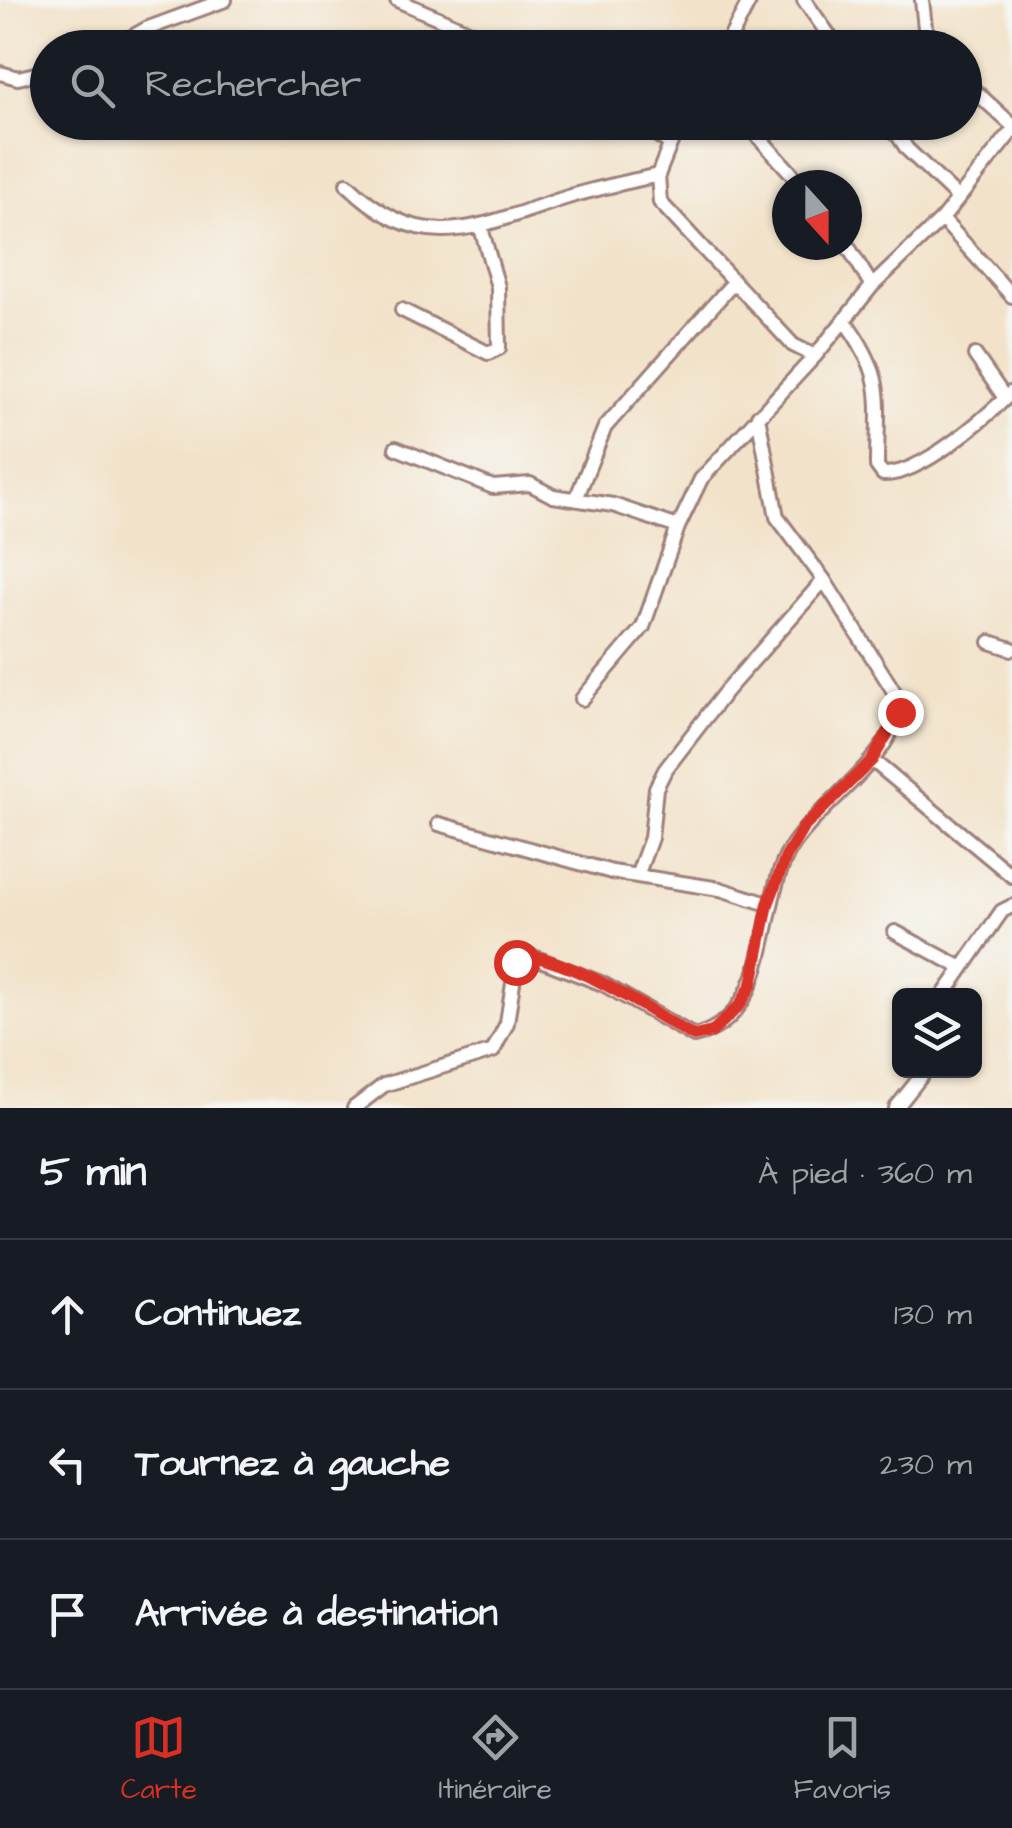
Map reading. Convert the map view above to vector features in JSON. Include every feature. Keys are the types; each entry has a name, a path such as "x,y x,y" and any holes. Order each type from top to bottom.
{"street":[{"path":"143,30 225,0"},
{"path":"397,0 466,30"},
{"path":"734,30 750,0"},
{"path":"804,0 825,30"},
{"path":"922,0 926,30"},
{"path":"0,73 18,78 30,75"},
{"path":"582,699 642,627 678,527 701,478 815,356 872,286 942,219 1012,128 982,99"},
{"path":"663,140 669,144"},
{"path":"671,140 658,175 660,202 793,345 815,356"},
{"path":"761,140 788,170"},
{"path":"902,140 958,198"},
{"path":"347,184 375,212 409,226 481,228 567,198 658,175"},
{"path":"942,219 1012,296"},
{"path":"402,310 488,353 499,348 498,287 481,228"},
{"path":"856,260 872,286"},
{"path":"576,500 605,427 734,282"},
{"path":"844,320 870,354 877,377 877,466 883,474 902,472 943,448 1008,395 975,355"},
{"path":"354,1108 384,1085 493,1052 507,1024 516,962 528,955 603,984 694,1036 712,1032 740,1005 752,984 768,904 803,828 872,760 900,712 898,698 824,580 777,517 758,416"},
{"path":"396,448 492,487 530,484 553,496 614,505 678,527"},
{"path":"637,876 651,838 656,788 665,770 726,691 824,580"},
{"path":"990,642 1012,649"},
{"path":"872,760 1012,876"},
{"path":"439,824 637,876 720,889 768,904"},
{"path":"948,988 1002,911 1012,906"},
{"path":"895,932 962,968"},
{"path":"896,1108 920,1078"}],"route":[{"path":"516,962 528,955 542,958 603,984 694,1036 712,1032 740,1005 752,984 768,904 786,857 803,828 872,760 900,712"}]}
